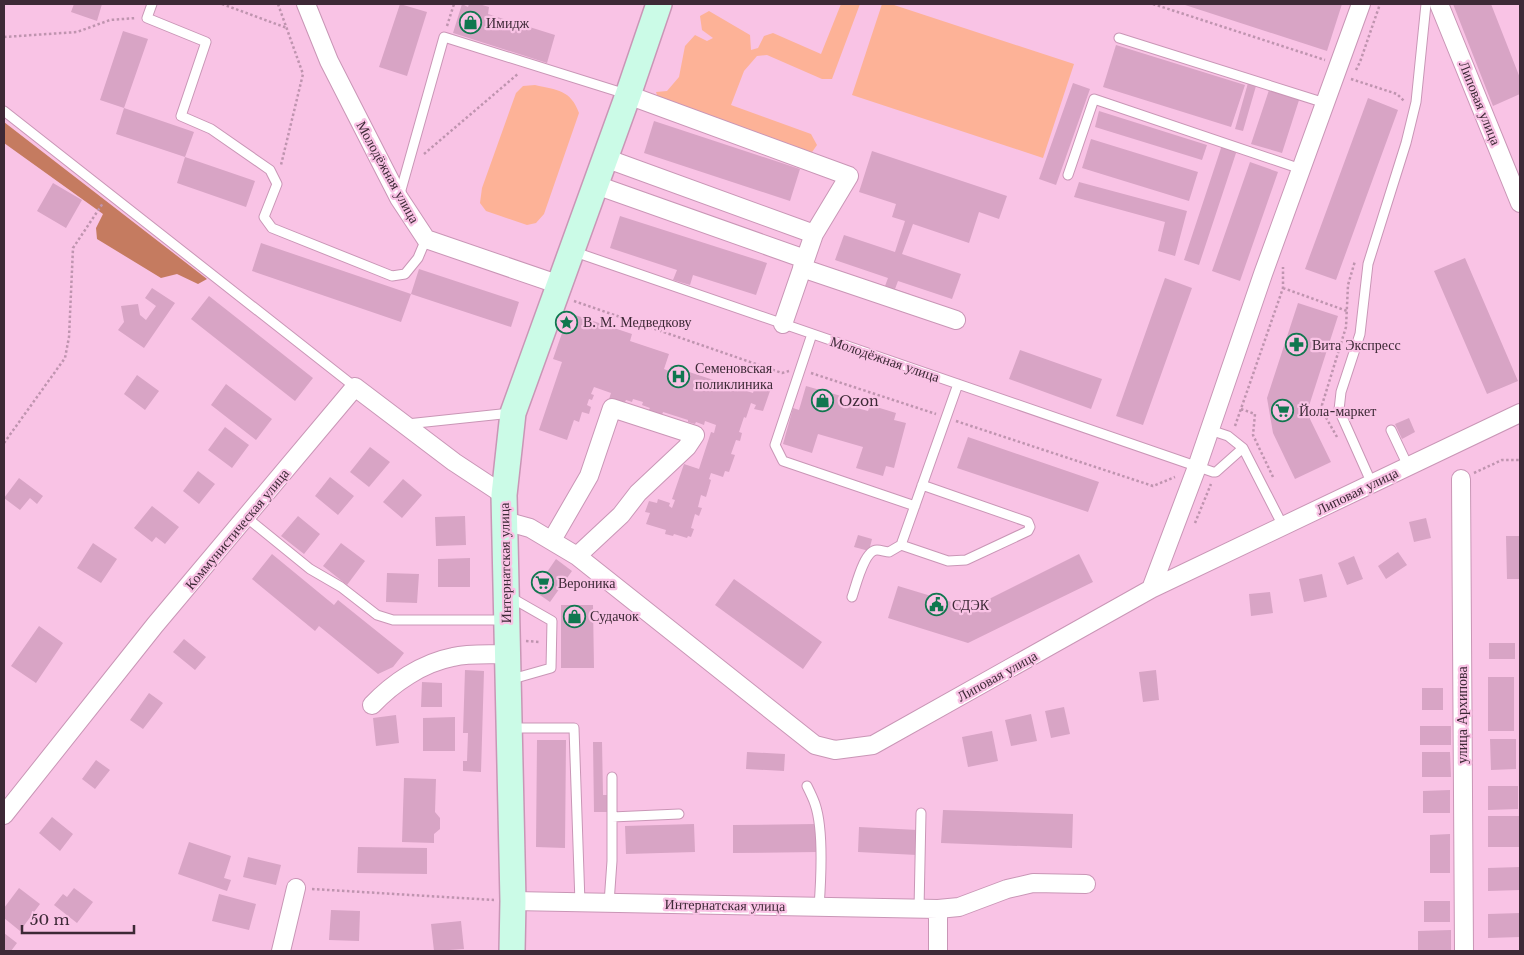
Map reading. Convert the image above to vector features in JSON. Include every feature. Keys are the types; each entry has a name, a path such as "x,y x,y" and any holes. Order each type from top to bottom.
{"street":[{"name":"Молодёжная улица","path":"306,4 329,61 399,198 426,239 558,290"},
{"name":"Интернатская улица","path":"512,951 513,901 504,495 513,412 596,185 659,4"},
{"path":"1152,589 1210,430 1262,274 1361,4"},
{"name":"Липовая улица","path":"1439,4 1520,203"},
{"path":"628,95 849,176 814,234 784,324"},
{"path":"605,158 814,234"},
{"path":"596,185 956,320"},
{"path":"355,387 454,462 504,495"},
{"name":"Коммунистическая улица","path":"4,815 155,625 355,387"},
{"path":"552,540 589,476 612,408 695,435 687,447 638,493 621,515 577,556"},
{"name":"Липовая улица","path":"505,521 530,528 577,556 815,745 835,750 873,745 1152,589 1520,413"},
{"name":"улица Архипова","path":"1461,479 1464,951"},
{"path":"372,706 388,689 419,669 507,638"},
{"name":"Интернатская улица","path":"513,901 938,909 959,907 1007,889 1032,883 1086,884"},
{"path":"281,951 296,888"},
{"path":"938,909 938,951"}],"lane":[{"path":"152,4 147,18 206,42 181,116 211,129 270,170 277,184 264,218 272,228 392,276 405,274 418,258 426,239"},
{"path":"1372,484 1339,410 1340,392 1360,334 1368,264 1406,143 1416,102 1426,4"},
{"path":"399,198 444,37 628,95"},
{"path":"1119,38 1325,103"},
{"path":"1068,176 1094,99 1301,169"},
{"path":"4,111 355,387"},
{"name":"Молодёжная улица","path":"572,251 1216,472"},
{"path":"812,334 775,445 783,461 915,506"},
{"path":"852,597 865,561 871,552 876,550 889,552 901,545 958,384"},
{"path":"404,424 513,412"},
{"path":"1210,430 1228,436 1243,448 1283,526"},
{"path":"1391,430 1408,466"},
{"path":"1216,472 1243,448"},
{"path":"901,545 948,560 966,560 1028,531 1030,527 1028,522 922,485"},
{"path":"246,517 310,569 341,587 377,615 393,620 507,638"},
{"path":"506,594 552,621 551,668 507,680"},
{"path":"508,728 574,728 580,903"},
{"path":"609,903 612,861 612,777"},
{"path":"807,786 815,806 819,825 821,883 819,907"},
{"path":"919,909 921,813"},
{"path":"612,817 679,814"}],"path":[{"path":"222,4 286,28"},
{"path":"277,184 303,74 278,4"},
{"path":"444,37 454,4"},
{"path":"1153,4 1339,64"},
{"path":"1356,70 1380,4"},
{"path":"4,37 77,32 110,20 147,18"},
{"path":"408,168 529,64"},
{"path":"1351,79 1397,94 1404,100 1404,108"},
{"path":"4,442 65,358 69,337 73,248 109,194"},
{"path":"1341,444 1324,414 1322,405 1346,327 1348,285 1357,257"},
{"path":"1228,436 1234,430 1242,409 1283,288 1283,263"},
{"path":"1283,288 1347,310"},
{"path":"558,290 782,372 800,369 1153,486 1197,467"},
{"path":"1242,409 1255,414 1253,435 1274,479"},
{"path":"1461,479 1502,460 1520,460"},
{"path":"1192,531 1216,472"},
{"path":"507,638 552,642"},
{"path":"296,888 513,901"}],"shaded area":[{"path":"841,4 860,4 832,79 822,79 767,55 757,56 744,71 731,105 811,134 817,145 810,155 658,98 656,92 667,91 679,77 685,46 695,35 707,41 713,38 702,30 700,16 709,11 750,35 751,50 758,48 764,36 773,33 821,54"},
{"path":"882,4 891,4 1074,64 1043,158 852,95"},
{"path":"535,85 567,95 576,105 579,113 544,214 536,223 527,225 486,211 480,203 482,188 516,93 523,86"},
{"path":"4,122 207,279 198,284 177,274 161,278 97,239 96,228 103,214 4,143"}],"building":[{"path":"74,4 102,4 97,21 71,12"},
{"path":"400,4 427,12 407,76 379,67"},
{"path":"462,4 468,7 469,4 479,4 489,7 488,14 555,35 547,63 453,33"},
{"path":"1182,4 1342,4 1327,51"},
{"path":"1453,4 1491,4 1520,78 1520,94 1493,106"},
{"path":"123,31 148,39 124,108 100,100"},
{"path":"1116,45 1245,85 1231,127 1103,87"},
{"path":"1073,83 1090,89 1056,185 1039,179"},
{"path":"1248,83 1256,86 1243,131 1235,129"},
{"path":"1270,87 1300,97 1282,153 1251,144"},
{"path":"1368,98 1398,110 1336,280 1305,269"},
{"path":"124,108 194,132 185,157 116,134"},
{"path":"1099,111 1207,145 1202,160 1095,127"},
{"path":"654,121 800,169 790,201 644,153"},
{"path":"1091,139 1198,172 1189,201 1082,168"},
{"path":"1222,145 1237,150 1199,265 1184,260"},
{"path":"872,151 1007,196 999,219 979,212 969,243 913,224 902,254 961,274 952,299 898,281 895,289 910,294 908,301 869,288 871,281 885,286 888,278 835,260 844,235 895,252 905,221 892,217 896,204 859,192"},
{"path":"185,157 255,181 246,207 177,183"},
{"path":"1250,162 1278,172 1240,281 1212,271"},
{"path":"1079,182 1187,211 1175,256 1158,251 1165,222 1074,197"},
{"path":"53,183 82,200 66,228 37,211"},
{"path":"620,216 767,263 756,295 693,275 690,285 673,280 677,270 610,248"},
{"path":"261,243 411,294 401,322 252,271"},
{"path":"1465,258 1518,381 1487,394 1434,271"},
{"path":"419,269 519,302 511,327 411,294"},
{"path":"1165,278 1192,288 1143,425 1116,416"},
{"path":"152,288 175,303 144,348 118,330 124,322 121,306 138,304 140,315 146,320 156,306 145,298"},
{"path":"209,296 313,378 295,401 191,319"},
{"path":"1298,303 1338,316 1308,409 1310,419 1331,462 1295,479 1273,433 1267,398"},
{"path":"569,313 632,334 630,341 669,354 664,369 669,371 671,366 753,393 755,386 770,391 763,411 754,409 756,405 751,403 739,432 742,433 740,441 736,440 731,454 735,455 729,472 725,471 723,477 711,473 706,497 701,495 698,507 702,508 699,516 695,514 691,528 694,529 691,537 665,534 666,530 646,524 650,513 645,512 649,501 657,503 658,499 670,503 669,506 672,508 675,500 672,499 684,464 699,469 711,432 714,433 716,425 705,421 704,425 696,422 695,424 663,412 662,415 648,411 650,408 642,405 643,402 633,399 632,402 626,400 624,404 609,399 611,393 594,387 591,394 594,395 592,400 589,399 587,405 591,407 589,414 582,412 579,422 574,420 567,440 539,430 562,362 553,359"},
{"path":"1020,350 1102,379 1091,409 1009,379"},
{"path":"137,375 159,391 145,410 124,394"},
{"path":"226,384 272,419 256,440 211,405"},
{"path":"806,386 841,396 839,403 868,411 870,405 896,413 894,420 906,423 894,468 886,466 883,476 856,468 863,447 818,434 812,453 783,444 793,408 799,410"},
{"path":"1409,418 1415,432 1402,439 1395,424"},
{"path":"225,427 249,445 232,468 208,450"},
{"path":"968,437 1099,482 1088,512 957,468"},
{"path":"370,447 390,462 369,487 350,472"},
{"path":"198,471 215,484 199,504 183,491"},
{"path":"330,477 354,496 338,515 315,496"},
{"path":"19,478 43,496 37,504 30,498 20,510 4,498"},
{"path":"403,479 422,495 402,518 383,502"},
{"path":"152,506 179,527 165,544 156,537 152,542 134,528"},
{"path":"298,516 320,534 304,554 281,536"},
{"path":"465,516 466,545 436,546 435,517"},
{"path":"1426,518 1431,538 1414,542 1409,522"},
{"path":"858,535 872,539 869,551 854,547"},
{"path":"1506,536 1520,536 1520,579 1507,579"},
{"path":"93,543 117,559 101,583 77,568"},
{"path":"341,543 365,561 347,585 323,566"},
{"path":"1398,552 1407,565 1386,579 1378,566"},
{"path":"272,554 334,605 338,600 404,653 393,667 378,674 319,626 315,631 252,579"},
{"path":"1079,554 1093,582 968,643 888,618 898,586 971,608"},
{"path":"1354,556 1363,579 1347,585 1338,563"},
{"path":"470,558 470,587 438,587 438,559"},
{"path":"556,559 572,571 550,602 534,591"},
{"path":"387,573 419,574 417,603 386,602"},
{"path":"1322,574 1327,597 1304,602 1299,579"},
{"path":"734,579 822,642 803,669 715,605"},
{"path":"1270,592 1273,613 1251,616 1249,594"},
{"path":"561,605 593,605 594,668 561,668"},
{"path":"39,626 63,643 36,683 11,666"},
{"path":"184,639 206,657 195,670 173,652"},
{"path":"1489,643 1515,643 1515,659 1489,659"},
{"path":"465,670 484,671 481,772 463,771 463,761 467,761 468,733 463,733"},
{"path":"1156,670 1159,700 1143,702 1139,672"},
{"path":"1488,677 1514,677 1514,731 1488,731"},
{"path":"422,682 442,683 442,707 421,707"},
{"path":"1422,688 1443,688 1443,710 1422,710"},
{"path":"149,693 163,703 143,729 130,720"},
{"path":"1064,707 1070,734 1051,738 1045,711"},
{"path":"1031,714 1037,741 1011,746 1005,720"},
{"path":"396,715 399,743 376,746 373,718"},
{"path":"455,717 455,751 423,751 423,718"},
{"path":"1420,726 1451,726 1451,745 1420,745"},
{"path":"992,731 998,761 968,767 962,737"},
{"path":"1490,739 1516,739 1516,769 1491,770"},
{"path":"537,740 566,740 565,848 536,847"},
{"path":"593,742 602,742 603,795 609,795 610,812 594,812"},
{"path":"747,752 785,754 784,771 746,769"},
{"path":"1422,752 1450,752 1451,777 1422,777"},
{"path":"96,760 110,770 95,789 82,779"},
{"path":"404,778 436,779 435,812 440,818 440,829 434,834 434,843 402,842"},
{"path":"1488,786 1518,786 1518,809 1488,810"},
{"path":"1450,790 1450,813 1423,813 1423,791"},
{"path":"943,810 1073,814 1072,848 941,843"},
{"path":"1488,816 1520,816 1520,847 1488,847"},
{"path":"52,817 73,834 60,851 39,833"},
{"path":"694,824 695,852 626,854 625,826"},
{"path":"816,824 817,852 733,853 733,825"},
{"path":"859,827 918,830 917,855 858,852"},
{"path":"1450,834 1450,873 1430,873 1430,835"},
{"path":"189,842 231,856 224,878 231,880 227,891 178,874"},
{"path":"358,847 427,848 427,874 357,873"},
{"path":"248,857 281,865 276,885 243,877"},
{"path":"1520,867 1520,890 1488,891 1488,868"},
{"path":"19,888 40,904 20,931 4,918 4,908"},
{"path":"74,888 93,902 77,923 54,905 63,894 67,897"},
{"path":"219,894 256,904 249,930 212,921"},
{"path":"1424,901 1450,901 1450,922 1424,922"},
{"path":"331,910 360,911 359,941 329,940"},
{"path":"1520,913 1520,937 1488,938 1488,914"},
{"path":"461,921 464,949 434,951 431,924"},
{"path":"1451,930 1451,951 1418,951 1418,931"},
{"path":"4,933 17,943 11,951 4,951"}],"place":[{"name":"Имидж","path":"470,23"},
{"name":"В. М. Медведкову","path":"567,322"},
{"name":"Вита Экспресс","path":"1296,345"},
{"name":"Семеновская поликлиника","path":"679,376"},
{"name":"Ozon","path":"823,401"},
{"name":"Йола-маркет","path":"1283,411"},
{"name":"Вероника","path":"542,583"},
{"name":"СДЭК","path":"936,605"},
{"name":"Судачок","path":"574,616"}]}
